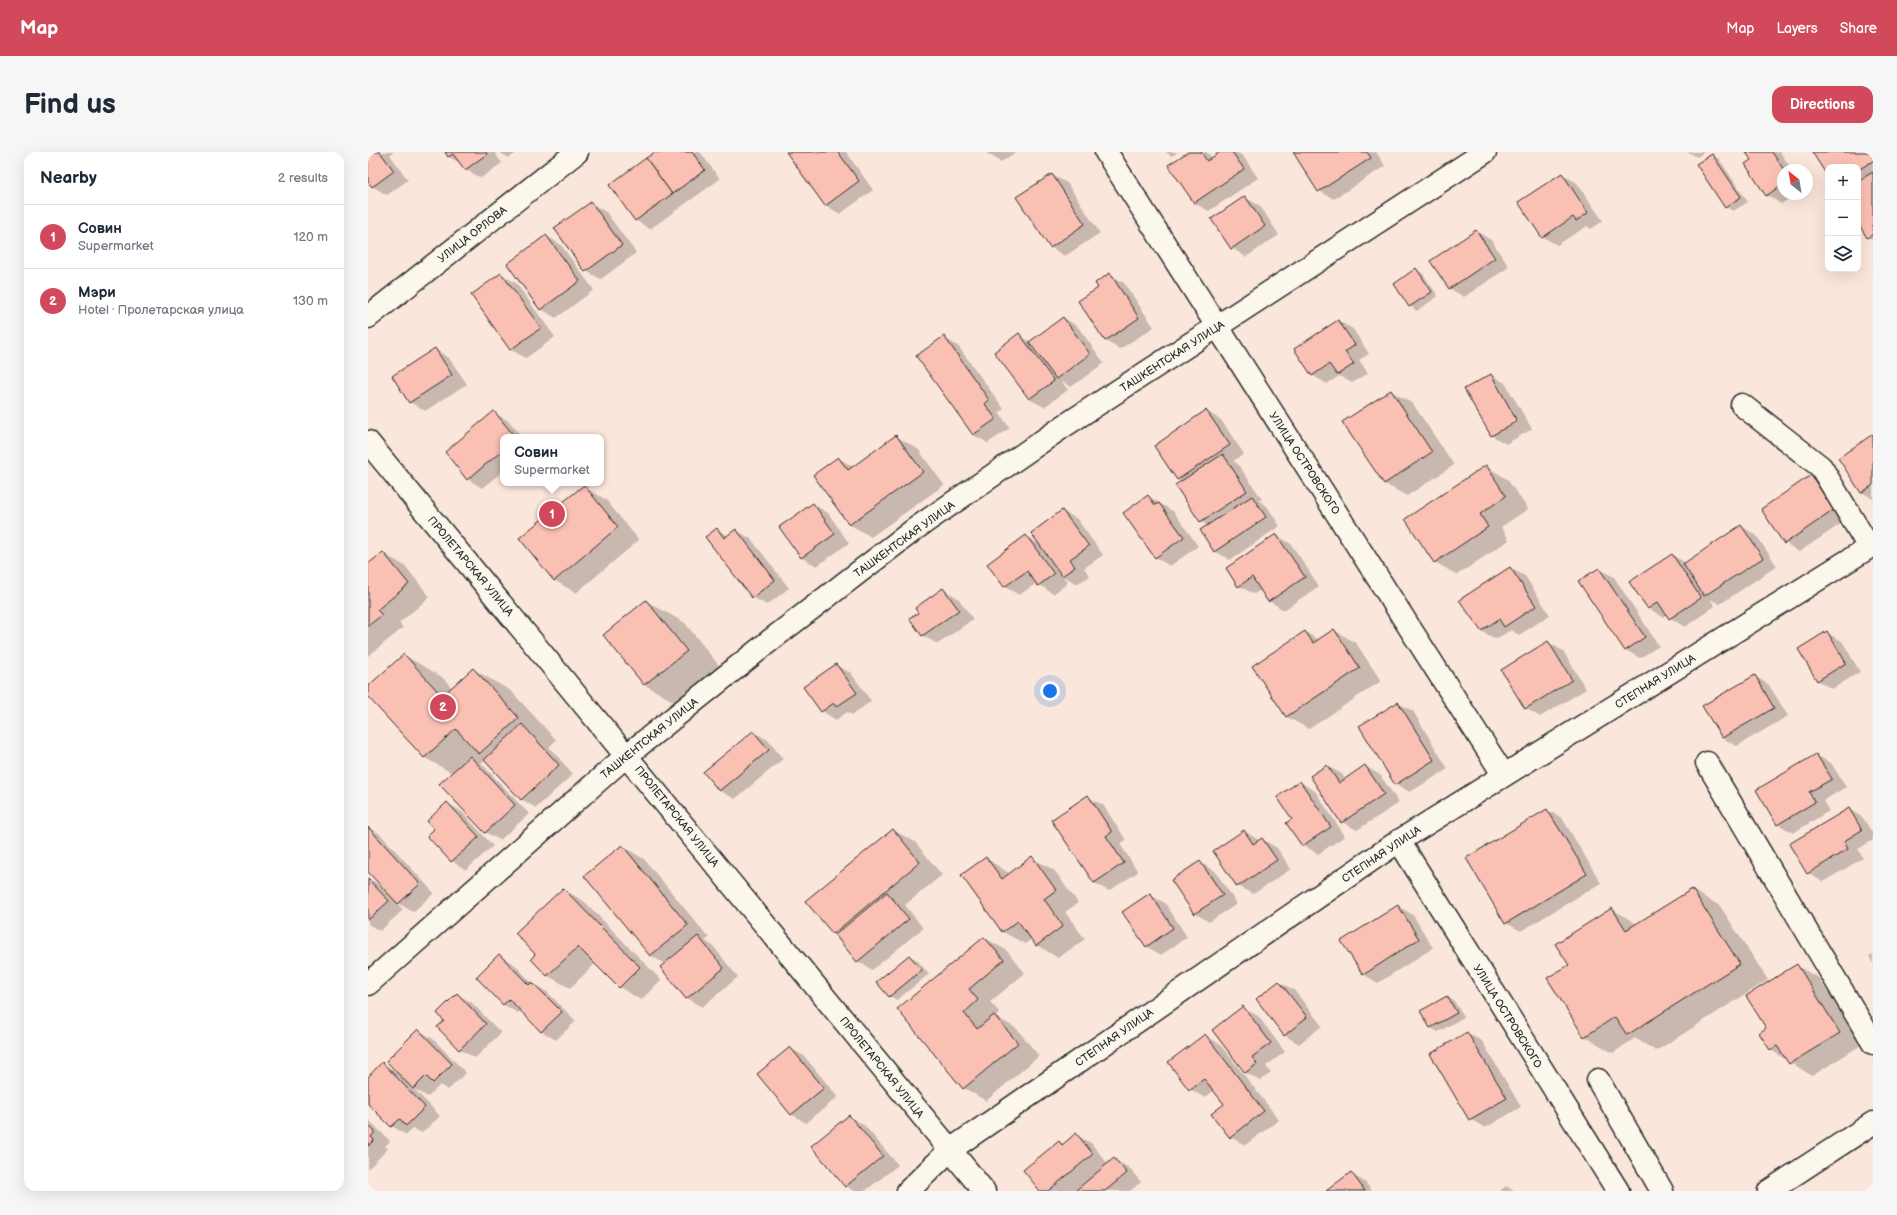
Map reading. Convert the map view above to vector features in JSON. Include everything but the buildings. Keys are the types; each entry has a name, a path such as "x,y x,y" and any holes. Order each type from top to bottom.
{"street":[{"name":"УЛИЦА ОРЛОВА","path":"368,317 577,152"},
{"name":"УЛИЦА ОСТРОВСКОГО","path":"1106,152 1503,774"},
{"name":"ТАШКЕНТСКАЯ УЛИЦА","path":"368,984 627,755 772,639 915,529 1064,426 1485,152"},
{"path":"1742,405 1821,467 1871,546"},
{"name":"ПРОЛЕТАРСКАЯ УЛИЦА","path":"368,442 627,755 984,1191"},
{"name":"СТЕПНАЯ УЛИЦА","path":"908,1191 950,1150 1398,841 1503,774 1871,546"},
{"path":"1707,763 1873,1043"},
{"name":"УЛИЦА ОСТРОВСКОГО","path":"1398,841 1618,1191"},
{"path":"1598,1080 1662,1191"},
{"path":"1769,1191 1794,1184 1873,1123"}],"place":[{"name":"Совин","path":"552,514"},
{"name":"Мэри","path":"443,707"}]}
